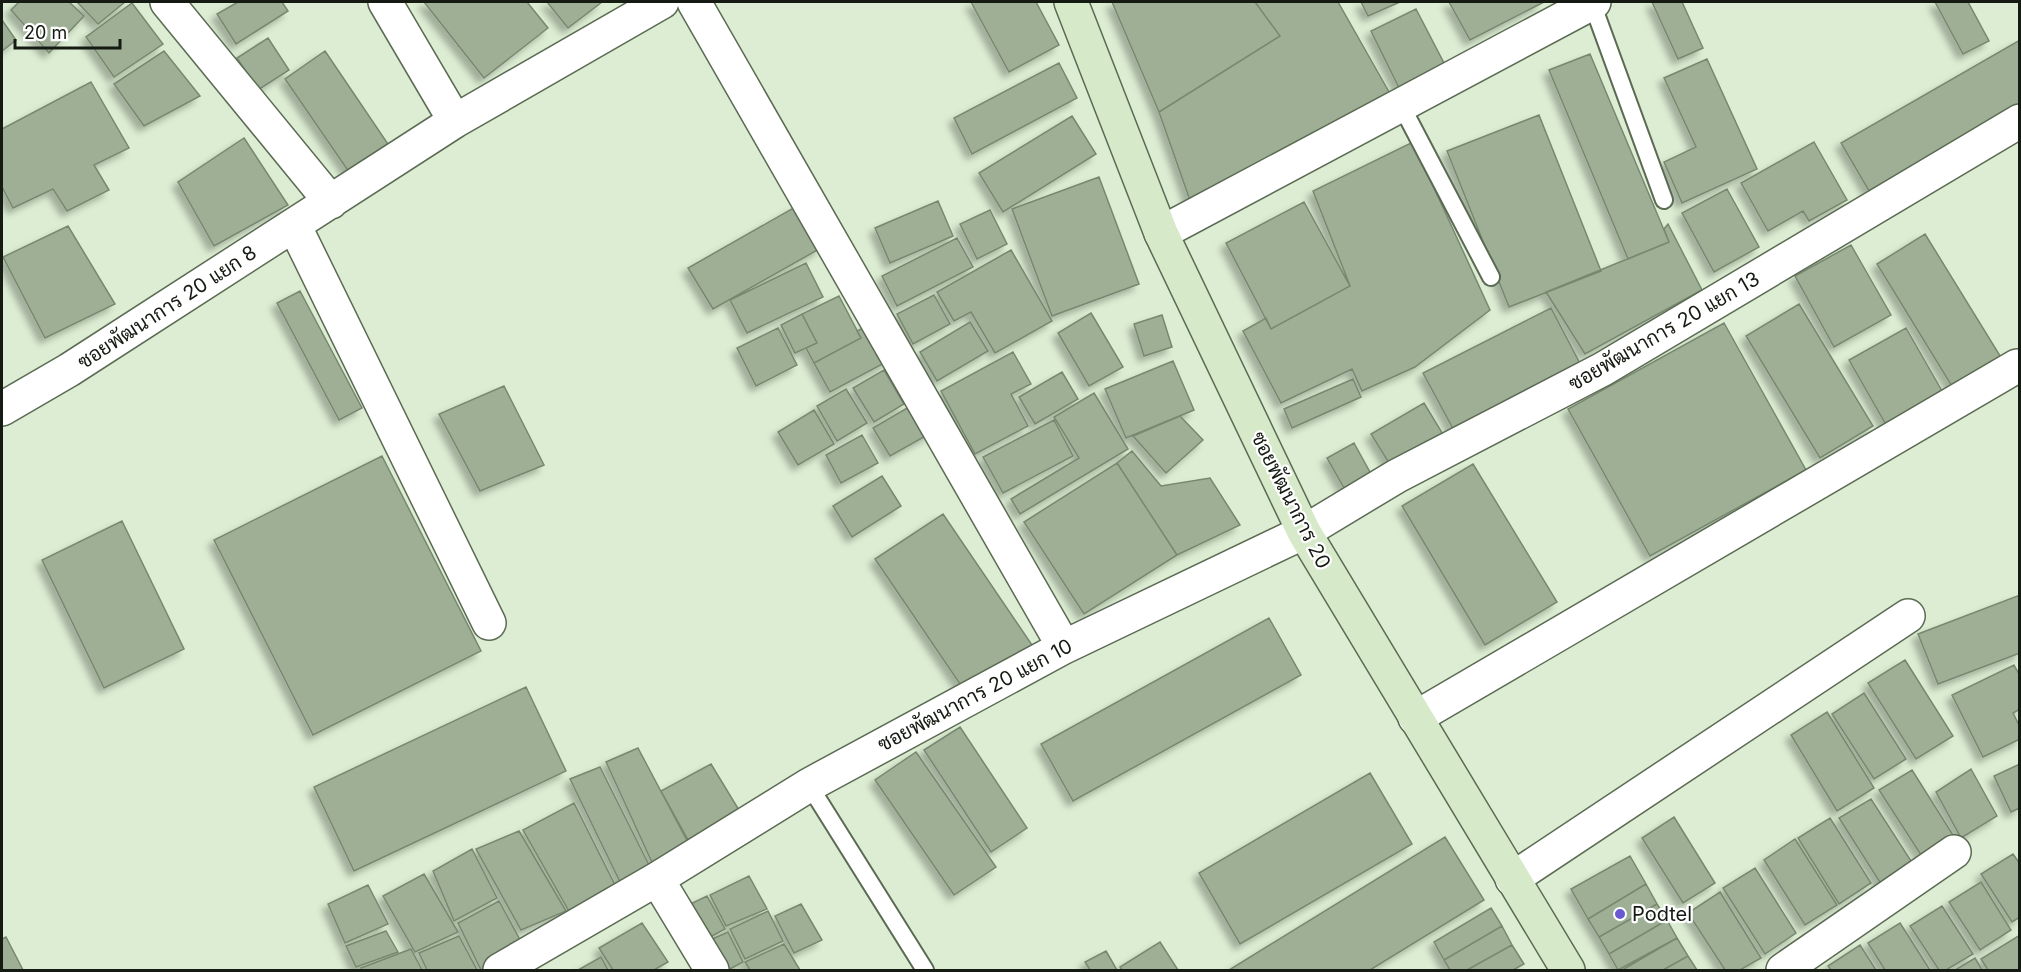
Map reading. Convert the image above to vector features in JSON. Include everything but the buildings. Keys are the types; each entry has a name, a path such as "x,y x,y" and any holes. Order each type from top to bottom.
{"street":[{"path":"167,2 332,202"},
{"path":"385,2 455,121"},
{"name":"ซอยพัฒนาการ 20 แยก 8","path":"3,404 69,370 455,121 662,2"},
{"path":"694,2 1064,647"},
{"name":"ซอยพัฒนาการ 20","path":"1071,2 1161,233 1304,532 1568,970"},
{"path":"1161,233 1593,2"},
{"name":"ซอยพัฒนาการ 20 แยก 13","path":"1304,532 1397,476 1603,369 2019,121"},
{"path":"294,225 489,623"},
{"path":"1415,718 2017,366"},
{"name":"ซอยพัฒนาการ 20 แยก 10","path":"500,970 657,879 809,784 1064,647 1304,532"},
{"path":"1512,879 1908,616"},
{"path":"1783,970 1954,852"},
{"path":"657,879 712,970"}],"lane":[{"path":"1593,2 1664,200"},
{"path":"1401,105 1491,277"},
{"path":"809,784 925,970"}],"place":[{"name":"Podtel","path":"1620,914"}]}
